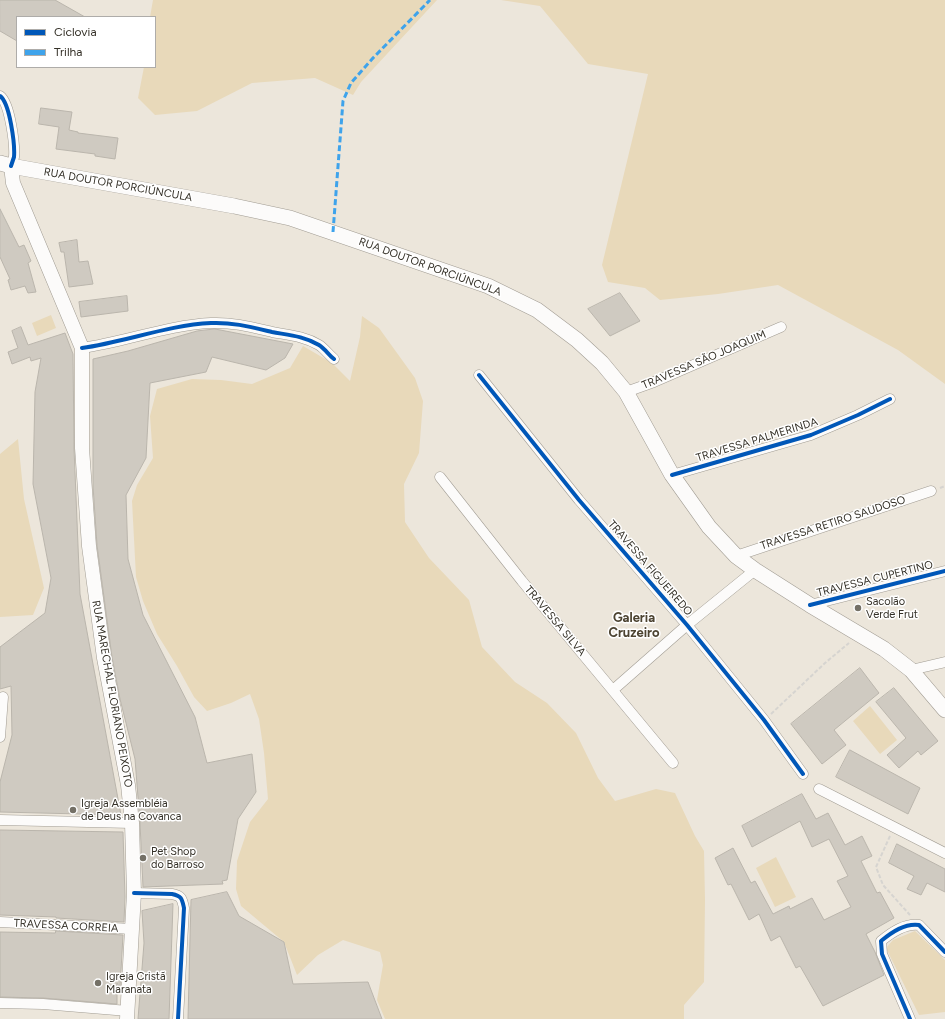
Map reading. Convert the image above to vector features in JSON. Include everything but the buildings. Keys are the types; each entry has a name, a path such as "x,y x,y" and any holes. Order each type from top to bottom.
{"main road":[{"name":"RUA MARECHAL FLORIANO PEIXOTO","path":"6,165 82,348 82,448 89,546 104,658 128,785 132,823 134,893 127,1015"},
{"name":"RUA DOUTOR PORCIÚNCULA","path":"6,165 234,206 290,218 488,286 536,310 571,336 602,363 626,392 672,475 709,527 736,556 810,605 884,649 911,670 945,710"}],"street":[{"path":"0,96 3,98 8,110 14,145 14,157 6,165"},
{"path":"82,348 103,345 189,325 230,323 246,325 307,339 320,346 334,359"},
{"name":"TRAVESSA SÃO JOAQUIM","path":"626,392 654,382 781,327"},
{"name":"TRAVESSA FIGUEIREDO","path":"479,375 579,500 687,625 764,720 803,774"},
{"name":"TRAVESSA PALMERINDA","path":"672,475 811,435 858,415 890,399"},
{"name":"TRAVESSA SILVA","path":"440,477 522,581 673,763"},
{"name":"TRAVESSA RETIRO SAUDOSO","path":"736,556 931,491"},
{"path":"612,690 687,625 755,570"},
{"name":"TRAVESSA CUPERTINO","path":"810,605 945,571"},
{"path":"911,670 945,662"},
{"path":"0,737 3,696"},
{"path":"819,789 945,853"},
{"path":"0,820 132,823"},
{"path":"134,893 172,894 178,895 182,900 184,908 178,1019"},
{"name":"TRAVESSA CORREIA","path":"0,922 132,929"},
{"path":"910,1019 882,954 882,941 892,932 909,925 919,925 945,952"},
{"path":"0,1003 43,1004 127,1015"}],"path":[{"path":"764,720 825,662 859,635"},
{"path":"894,828 876,867 883,885 919,925"}],"shaded area":[{"path":"153,0 437,0 361,82 353,95 315,78 252,83 197,111 155,115 138,98 144,68 156,68 156,16 150,16"},
{"path":"501,0 945,0 945,384 898,350 778,285 718,294 660,300 645,288 608,282 602,265 648,74 588,64 540,6"},
{"path":"51,315 56,328 37,336 32,323"},
{"path":"362,316 379,328 415,378 423,401 419,453 404,484 405,522 429,558 469,600 482,647 515,682 547,703 576,733 598,778 615,801 656,789 675,793 695,836 704,851 704,982 684,1005 684,1019 385,1019 377,1000 383,965 380,952 343,940 318,955 297,975 284,942 241,906 236,889 237,861 250,822 268,799 259,719 250,694 231,703 207,711 194,697 157,634 143,601 136,577 132,501 137,485 153,458 150,416 157,389 192,379 221,380 252,384 290,368 303,346 332,363 350,381 360,337"},
{"path":"18,439 24,499 44,588 33,615 0,617 0,454"},
{"path":"870,706 897,740 880,754 853,721"},
{"path":"776,857 796,897 775,907 756,868"},
{"path":"915,931 945,960 945,1012 919,1015 886,948 893,940"}],"marked path":[{"path":"333,232 343,101 351,83 373,58 430,0"}],"cycle path":[{"path":"0,96 4,100 7,107 13,134 14,157 11,166"},
{"path":"82,348 195,324 226,323 302,338 319,345 334,359"},
{"path":"479,375 579,500 687,625 764,720 803,774"},
{"path":"672,475 811,435 858,415 890,399"},
{"path":"810,605 945,571"},
{"path":"134,893 172,894 180,897 182,900 184,908 178,1019"},
{"path":"910,1019 882,954 881,941 894,931 909,925 919,925 945,952"}],"place":[{"name":"Sacolão Verde Frut","path":"858,608"},
{"name":"Igreja Assembléia de Deus na Covanca","path":"73,810"},
{"name":"Pet Shop do Barroso","path":"143,858"},
{"name":"Igreja Cristã Maranata","path":"98,983"}],"district":[{"name":"Galeria Cruzeiro","path":"634,626"}]}
